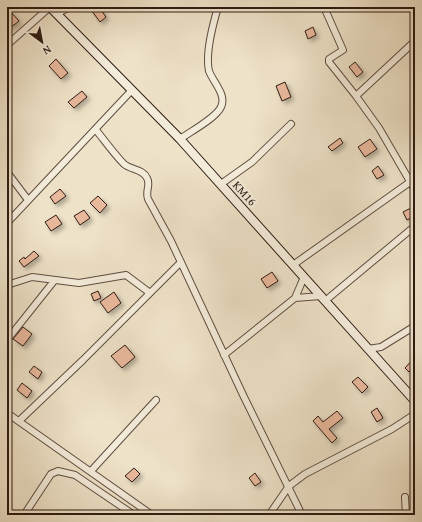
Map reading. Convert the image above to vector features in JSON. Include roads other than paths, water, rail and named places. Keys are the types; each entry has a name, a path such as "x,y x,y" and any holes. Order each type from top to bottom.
{"street":[{"path":"7,45 50,7"},
{"name":"KM16","path":"50,7 58,13 180,139 415,401"},
{"path":"58,13 70,7"},
{"path":"180,139 217,113 222,107 223,99 209,70 208,58 218,7"},
{"path":"324,7 343,50 329,59 329,62 379,128 415,190"},
{"path":"356,96 415,41"},
{"path":"7,223 132,90"},
{"path":"221,184 252,162 291,124"},
{"path":"96,130 125,164 143,173 147,178 149,184 146,194 148,199 181,262 224,355 302,515"},
{"path":"7,172 15,179 28,200"},
{"path":"293,265 410,182"},
{"path":"295,298 323,298 415,226"},
{"path":"19,421 181,262"},
{"path":"7,285 32,277 79,283 126,275 150,293"},
{"path":"224,355 295,298 304,276"},
{"path":"7,340 54,281"},
{"path":"368,349 381,347 415,326"},
{"path":"91,471 156,400"},
{"path":"7,413 152,515"},
{"path":"269,515 289,486 305,474 392,429 415,414"},
{"path":"24,515 50,474 58,471 75,475 134,515"},
{"path":"406,497 406,515"}]}
